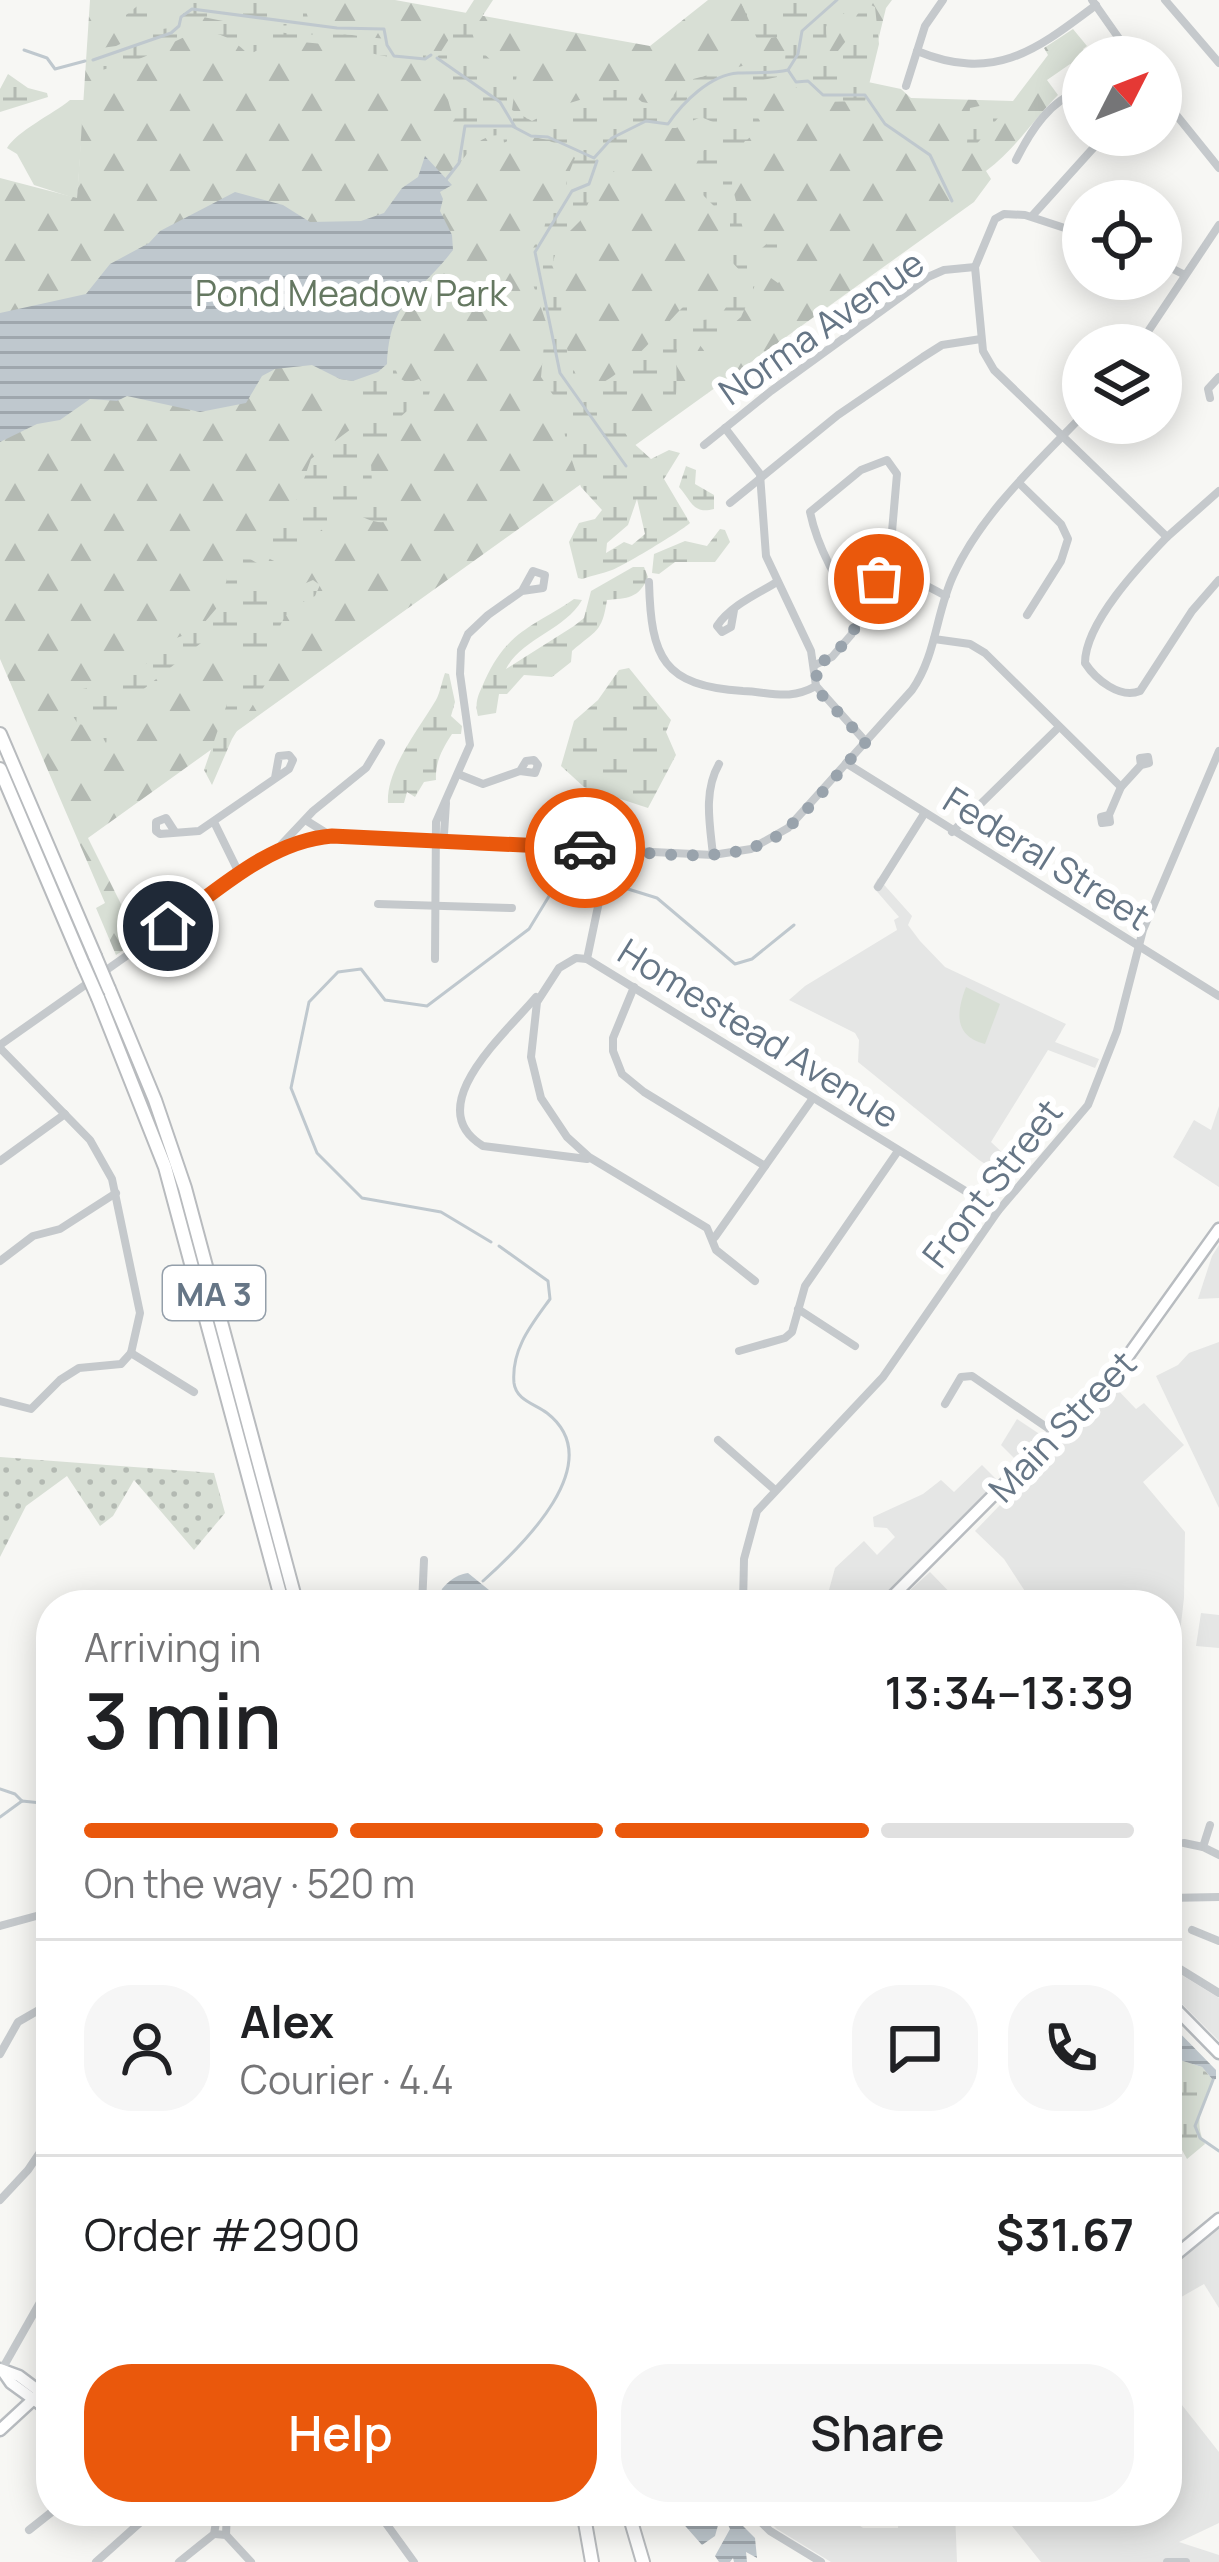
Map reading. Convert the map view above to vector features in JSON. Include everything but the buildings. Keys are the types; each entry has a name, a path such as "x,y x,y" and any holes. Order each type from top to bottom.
{"highway":[{"name":"MA 3","path":"0,734 89,960"},
{"name":"MA 3","path":"0,769 163,1119 293,1590"},
{"name":"MA 3","path":"104,993 168,1177 279,1590"},
{"path":"586,2526 592,2562"},
{"path":"633,2526 644,2562"}],"main road":[{"name":"Main Street","path":"899,1590 1137,1348 1219,1229"},
{"path":"1182,2015 1219,2053"},
{"path":"1182,2250 1219,2219"},
{"path":"0,2371 16,2374 36,2388"},
{"path":"0,2430 36,2401"}],"street":[{"path":"906,86 931,15 943,0"},
{"path":"1165,0 1219,64"},
{"path":"917,51 974,64 1012,59 1038,48 1094,3 1117,36"},
{"path":"1016,160 1037,124 1062,100"},
{"path":"1182,123 1219,169"},
{"path":"1032,217 1086,156"},
{"path":"1062,227 1032,217 999,215 975,267 981,339 994,370 1062,433"},
{"path":"1152,324 1219,225"},
{"name":"Norma Avenue","path":"704,445 928,277 975,267"},
{"path":"730,503 838,416 923,357 942,345 981,339"},
{"path":"1210,398 1208,389 1219,377"},
{"path":"725,428 756,467 762,538 815,665 815,686 866,742"},
{"path":"271,854 304,840 332,836 713,855 751,849 780,834 917,683 963,559 1019,483 1062,437"},
{"path":"1073,444 1167,537"},
{"path":"815,665 832,656 851,635 890,566 897,474 887,460 878,460 847,480 815,507 811,517 846,593 862,613"},
{"path":"1019,483 1060,524 1069,543 1028,615"},
{"path":"1219,491 1130,578 1086,649 1085,663 1094,675 1121,692 1140,691 1192,611 1219,580"},
{"path":"890,566 946,596"},
{"path":"734,610 778,582"},
{"path":"649,583 653,636 671,668 686,680 714,690 778,697 815,686"},
{"path":"435,958 436,822 470,745 460,674 464,643 480,621 522,591"},
{"path":"934,639 976,647 1121,787"},
{"path":"952,832 1059,727"},
{"path":"0,1401 25,1410 35,1408 70,1372 89,1365 121,1364 131,1353 140,1313 116,1192 96,1147 0,1047 271,854 313,811 366,769 381,743"},
{"name":"Front Street","path":"744,1590 754,1516 883,1377 998,1211 1093,1097 1117,1031 1138,946 1215,773 1219,751"},
{"path":"713,855 710,783 719,764"},
{"name":"Federal Street","path":"846,764 1219,997"},
{"path":"1108,814 1121,787 1141,765"},
{"path":"458,774 483,784 520,771"},
{"path":"176,832 193,833 214,822 275,778"},
{"path":"878,887 924,814"},
{"path":"307,821 332,836"},
{"path":"214,822 240,875"},
{"name":"Homestead Avenue","path":"610,849 587,959 998,1211"},
{"path":"379,904 512,908"},
{"path":"587,959 564,963 465,1085 458,1101 459,1120 483,1146 593,1160"},
{"path":"634,987 613,1038 622,1074 765,1166"},
{"path":"541,991 531,1038 536,1083 548,1112 593,1160 707,1228 716,1250 755,1281"},
{"path":"511,1027 531,1038"},
{"path":"714,1238 813,1098"},
{"path":"0,1161 65,1114"},
{"path":"556,1156 568,1137"},
{"path":"739,1351 789,1335 801,1292 898,1151"},
{"path":"0,1261 33,1236 60,1229 116,1192"},
{"path":"798,1310 855,1346"},
{"path":"131,1353 194,1392"},
{"path":"945,1404 959,1380 969,1375 1056,1434"},
{"path":"718,1440 775,1490"},
{"path":"423,1590 424,1560"},
{"path":"1203,1847 1210,1825"},
{"path":"1184,1843 1219,1855"},
{"path":"1182,1898 1219,1897"},
{"path":"0,1925 36,1916"},
{"path":"1192,1930 1219,1941"},
{"path":"1182,1970 1219,1993"},
{"path":"0,2054 18,2022 36,2012"},
{"path":"0,2200 36,2158"},
{"path":"0,2371 36,2309"},
{"path":"28,2530 36,2524"},
{"path":"96,2562 136,2526"},
{"path":"179,2562 214,2534 217,2526"},
{"path":"225,2526 226,2535 251,2562"},
{"path":"388,2526 414,2562"},
{"path":"765,2526 821,2562"},
{"path":"214,2534 226,2535"},
{"path":"1168,2562 1186,2562"}],"shaded area":[{"path":"425,156 452,185 440,192 440,211 452,235 453,250 400,312 387,364 378,372 353,381 312,365 275,369 262,376 246,403 200,412 127,396 117,401 90,399 60,420 37,424 0,442 0,313 86,294 110,264 149,243 160,231 235,192 283,205 310,222 361,221 384,213 402,188 418,177"},
{"path":"878,878 912,916 908,925 920,941 945,967 1066,1024 1055,1042 1099,1059 1095,1068 1048,1050 991,1142 1022,1171 1013,1182 858,1062 855,1033 789,1000 897,930 894,920 899,917 873,887"},
{"path":"1219,1106 1219,1187 1173,1157 1194,1120 1211,1130"},
{"path":"1219,1245 1219,1298 1198,1299 1212,1256"},
{"path":"1219,1342 1219,1508 1156,1376 1189,1353"},
{"path":"1114,1386 1136,1409 1144,1403 1184,1445 1143,1482 1185,1532 1182,1615 1182,1590 1024,1590 1004,1559 975,1531"},
{"path":"1017,1419 1044,1437 1018,1462 1001,1445"},
{"path":"982,1465 999,1482 889,1590 829,1590 835,1568 864,1541 877,1555 895,1537 887,1528 874,1527 873,1517 923,1494 941,1480 954,1492"},
{"path":"930,1572 947,1590 910,1590"},
{"path":"468,1573 489,1590 442,1590"},
{"path":"1201,1613 1219,1615 1219,1648 1196,1646"},
{"path":"1182,1975 1219,1998 1219,2041 1182,2004"},
{"path":"1182,2035 1216,2070 1216,2079 1202,2067 1182,2061"},
{"path":"1219,2228 1219,2308 1204,2284 1182,2297 1182,2259"},
{"path":"1182,2405 1219,2452 1219,2523 1179,2542 1219,2555 1219,2562 1041,2562 1012,2526 1182,2526"},
{"path":"685,2526 718,2526 715,2536 702,2545"},
{"path":"743,2526 755,2538 757,2558 746,2552 747,2562 733,2558 719,2562 715,2556 730,2529"},
{"path":"774,2526 956,2526 957,2562 831,2562"}],"green space":[{"name":"Pond Meadow Park","path":"90,0 395,0 650,46 708,0 892,0 868,82 901,89 911,98 1013,101 1048,55 1044,48 1062,36 1062,70 1047,80 1058,95 986,171 991,179 974,202 88,838 139,940 116,955 96,908 105,903 0,659 0,178 77,198"},
{"path":"145,0 303,0 310,25 260,26 296,34 429,39 434,44 422,62 300,42 277,43 247,53 221,35 197,34 91,74 94,49 116,46 147,31 223,21 203,17 126,26 126,15"},
{"path":"474,0 493,0 472,32 476,46 498,67 518,66 512,110 532,121 563,105 613,90 627,90 642,102 659,105 670,101 682,82 761,61 785,61 786,48 776,37 758,41 740,0 849,0 844,14 836,12 826,27 827,50 834,56 853,32 859,13 869,4 875,7 879,44 865,101 823,102 777,77 749,83 746,97 760,121 744,142 745,155 733,164 732,185 748,249 762,248 772,239 787,243 780,263 781,280 778,283 764,273 759,276 741,317 722,334 721,368 714,369 697,341 682,333 673,407 667,407 660,393 651,391 635,394 624,406 624,431 651,459 669,450 680,453 664,479 690,523 608,571 578,578 569,542 579,523 595,519 602,510 581,487 566,443 561,407 541,377 546,322 525,261 544,230 547,212 565,200 575,158 542,139 522,137 504,143 503,135 495,135 478,143 460,163 444,131 455,119 433,64","holes":["701,117 713,122 712,134 687,189 700,192 714,206 725,204 730,209 730,260 744,275 743,281 719,318 703,320 686,304 626,366 587,388 580,384 569,359 562,290 552,265 559,242 580,221 597,184 635,156 647,128 676,128","637,499 645,534 632,545 624,542 606,553 607,543 628,525"]},
{"path":"8,74 48,97 0,112 0,89"},
{"path":"70,100 84,100 77,199 34,185 17,154 7,148"},
{"path":"989,104 1002,113 971,151 967,143 970,108"},
{"path":"392,323 393,363 399,378 408,383 432,381 427,404 406,412 383,444 370,438 364,444 372,484 389,495 396,516 381,522 355,513 336,521 318,532 294,565 287,567 257,553 292,513 311,459 355,426 368,408 343,396 312,365 353,381 388,350"},
{"path":"686,466 696,470 695,484 714,495 714,509 697,508 679,487"},
{"path":"720,529 730,542 715,562 675,562 659,574 652,573 654,554 685,541 707,546"},
{"path":"247,557 272,572 273,587 281,594 313,580 320,585 315,596 296,607 280,626 278,657 212,785 204,770 228,701 246,679 235,658 223,648 201,643 135,696 106,743 96,727 78,724 69,710 75,691 117,680 144,666 171,640 198,630 221,603 230,566"},
{"path":"633,567 644,567 648,577 641,590 607,600 600,625 572,651 571,662 552,677 524,675 507,694 499,694 496,713 478,716 477,702 485,680 512,640 574,599 582,600 506,669 584,618 591,591"},
{"path":"629,668 671,720 666,732 676,755 648,808 584,787 561,766 574,721 598,700 619,670"},
{"path":"445,673 455,702 451,716 462,726 461,734 452,734 445,745 436,780 424,782 415,797 407,792 404,803 388,803 398,763 436,700"},
{"path":"966,987 1000,1004 985,1044 968,1035 960,1022"},
{"path":"0,1457 214,1473 225,1513 194,1550 134,1480 113,1516 100,1526 67,1476 26,1506 0,1557"},
{"path":"1182,2061 1202,2067 1213,2080 1200,2120 1205,2144 1187,2159 1182,2150"}],"waterway":[{"path":"445,181 459,163 465,126 512,126 594,158 612,138 646,121 668,124 689,99 717,79 788,70 798,54 802,31 837,0"},
{"path":"93,60 171,33 192,9 337,28 384,29 394,56 425,59 431,55"},
{"path":"24,50 47,58 55,69 85,61"},
{"path":"437,58 500,102 515,127"},
{"path":"788,70 796,82 808,81 823,95 865,95 885,124 930,155 952,201"},
{"path":"597,161 589,184 572,191 535,252 560,373 626,466"},
{"path":"491,1242 441,1212 362,1198 317,1153 291,1088 309,1002 338,972 361,969 385,1000 427,1006 529,929 554,888 561,885"},
{"path":"615,885 657,898 735,964 752,959 794,925"},
{"path":"483,1581 518,1547 553,1502 565,1478 569,1455 564,1433 547,1413 522,1398 514,1383 519,1348 550,1299 548,1281 499,1246"},
{"path":"0,1789 22,1801"},
{"path":"0,1817 22,1801 36,1802"},
{"path":"1213,2080 1195,2126 1200,2138 1219,2151"}],"way so far":[{"path":"585,848 727,855 751,849 788,828 866,742 815,686 815,665 832,656 851,635 879,579"}],"route":[{"path":"168,926 271,854 304,840 332,836 585,848"}]}
